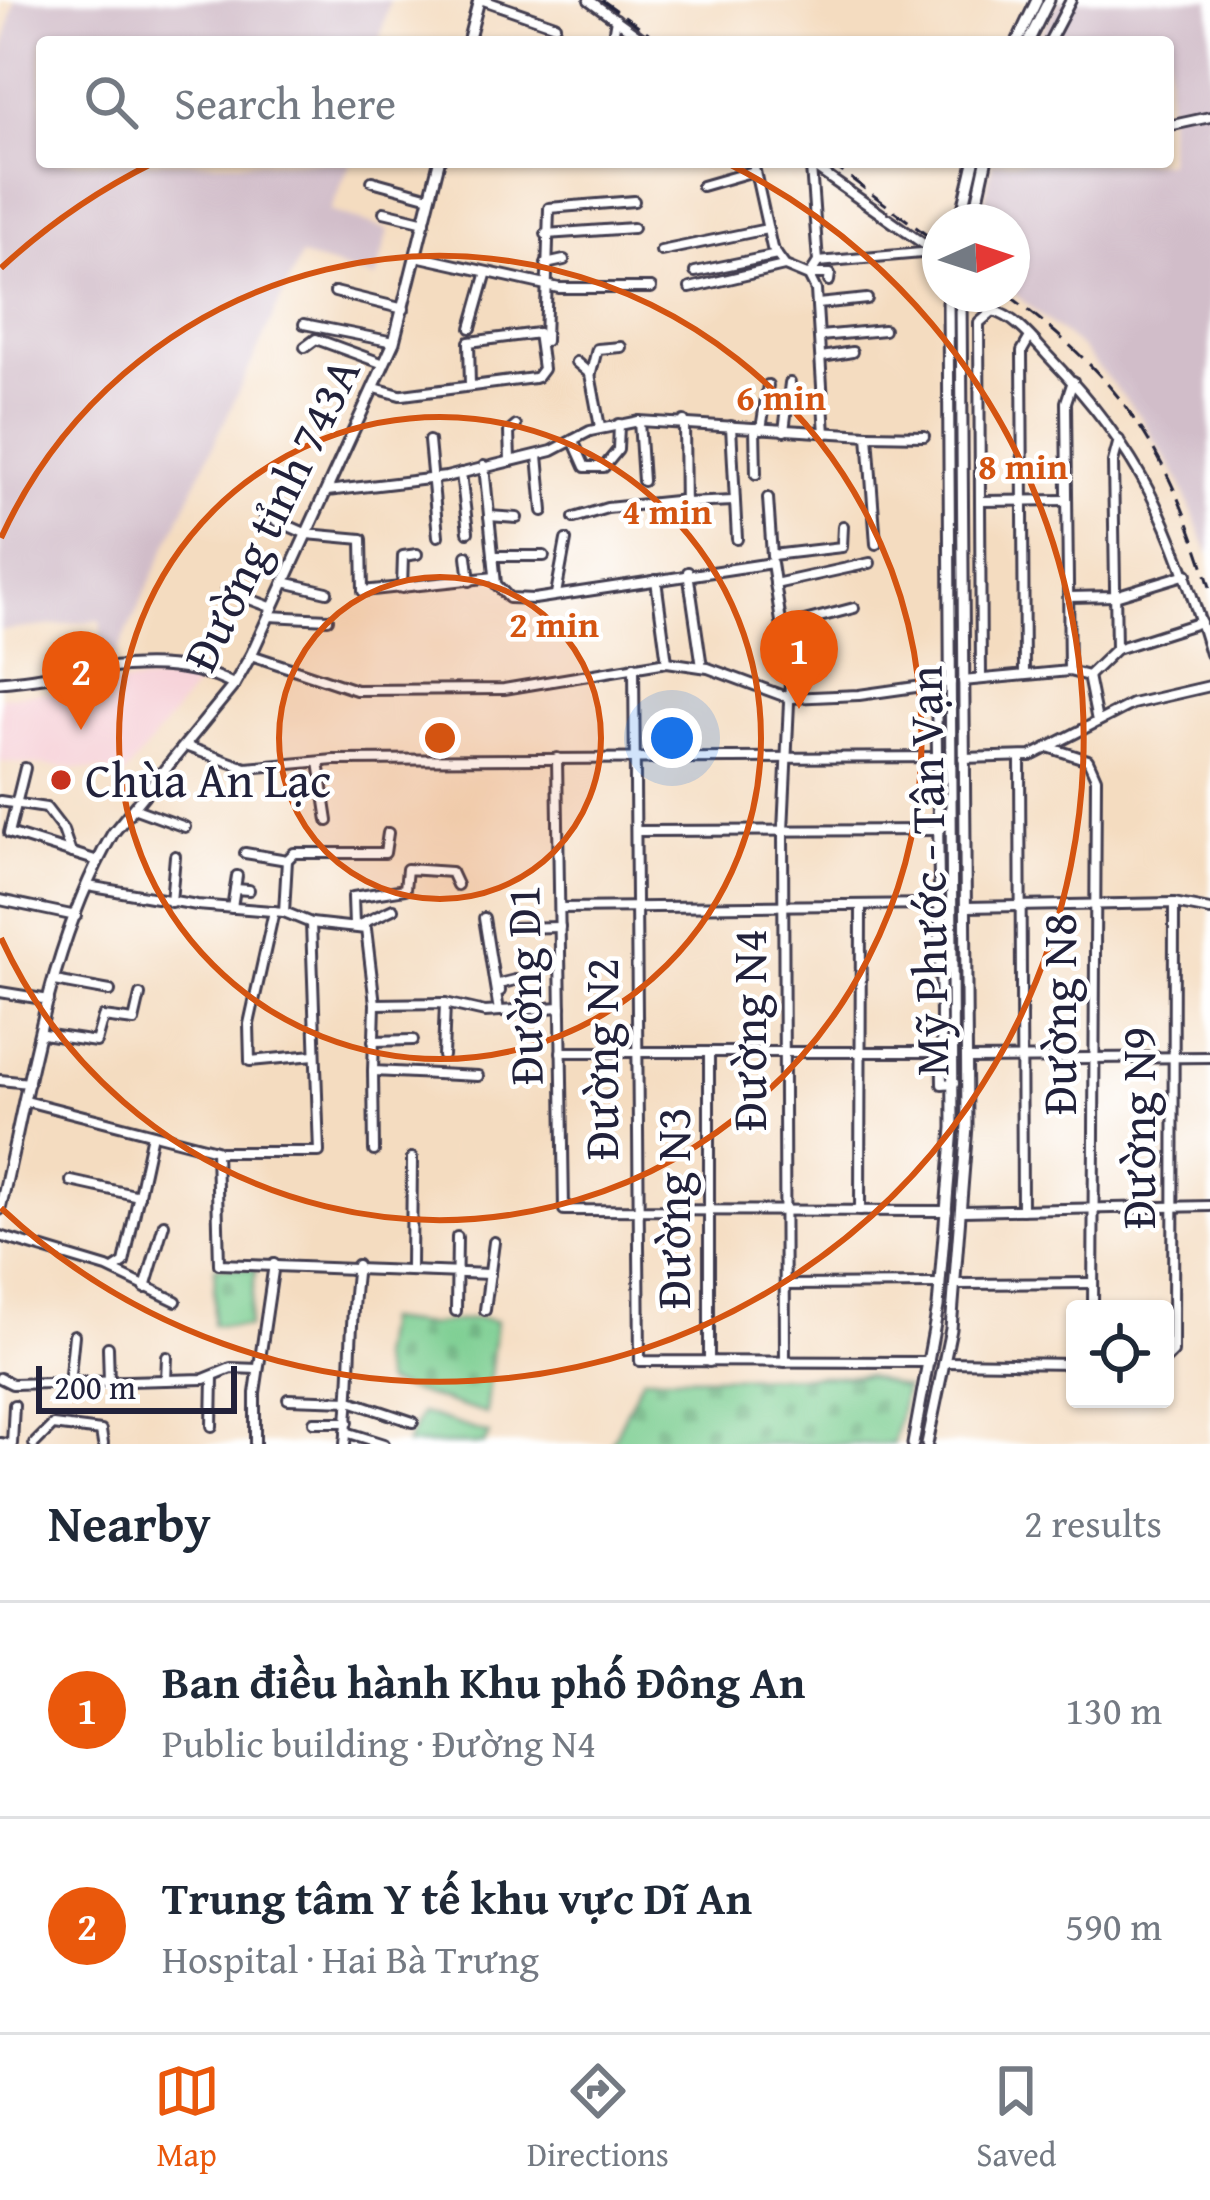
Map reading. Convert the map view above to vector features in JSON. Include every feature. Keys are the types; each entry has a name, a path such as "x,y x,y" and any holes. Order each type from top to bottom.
{"main road":[{"path":"471,36 481,0"},
{"path":"1020,36 1037,0"},
{"path":"1031,36 1049,0"},
{"name":"Đường tỉnh 743A","path":"0,1209 56,981 98,861 133,808 234,685 251,655 386,365 405,309 437,168"},
{"path":"964,204 973,168"},
{"path":"977,204 985,168"},
{"name":"Mỹ Phước - Tân Vạn","path":"948,312 957,682"},
{"name":"Mỹ Phước - Tân Vạn","path":"913,1444 940,1283 953,1083 961,312"},
{"path":"0,682 166,666 205,671 234,685"},
{"name":"Mỹ Phước - Tân Vạn","path":"927,1444 945,1362 963,1211 967,907 957,758"}],"street":[{"path":"481,0 555,25"},
{"path":"589,0 639,36"},
{"path":"1052,36 1071,0"},
{"path":"612,36 616,19"},
{"path":"1174,125 1210,117"},
{"path":"702,186 749,168"},
{"path":"754,168 766,229 785,266"},
{"path":"809,168 818,262 810,275 818,304 824,434"},
{"path":"815,168 934,252 818,262"},
{"path":"372,181 430,197"},
{"path":"545,343 544,264 553,205 634,201"},
{"path":"384,212 425,222"},
{"path":"546,234 633,227"},
{"path":"661,251 766,229"},
{"path":"695,272 777,255"},
{"path":"416,256 543,285 651,288"},
{"path":"544,264 565,260"},
{"path":"690,288 785,266 810,275 830,274 830,281"},
{"path":"471,328 486,274"},
{"path":"335,292 405,309"},
{"path":"818,304 867,299"},
{"path":"981,678 979,323 987,312 1002,313 1030,337 1120,438 1153,492 1186,574 1210,654"},
{"path":"304,323 394,342"},
{"path":"820,336 884,330"},
{"path":"375,388 401,395 470,386 541,375 538,333 469,342 470,386"},
{"path":"1024,674 1022,351 1030,337"},
{"path":"305,347 316,339 386,365"},
{"path":"600,428 590,374 597,349 621,346"},
{"path":"822,357 852,352"},
{"path":"576,362 590,374"},
{"path":"1070,671 1066,402 1073,382"},
{"path":"784,431 790,383"},
{"path":"756,474 758,429 768,385"},
{"path":"327,491 435,479 538,455 600,428 639,421 924,436"},
{"path":"639,421 643,482"},
{"path":"684,421 685,505"},
{"path":"574,440 586,467 604,467 619,450 619,424"},
{"path":"731,425 737,538"},
{"path":"510,460 509,432 516,426"},
{"path":"868,435 876,544"},
{"path":"1116,649 1113,462 1120,438"},
{"path":"429,441 438,536"},
{"path":"538,455 543,511"},
{"path":"484,466 495,577 509,598 656,580 842,547 843,526"},
{"path":"461,472 468,532"},
{"name":"Đường N4","path":"768,498 789,698 783,831 785,1362"},
{"path":"980,501 1067,500"},
{"path":"574,518 607,508 734,501"},
{"path":"264,515 307,534 362,538 363,591 495,577"},
{"path":"489,516 517,518"},
{"path":"556,594 566,540"},
{"path":"402,588 403,556 417,554"},
{"path":"467,556 470,581"},
{"path":"493,556 544,556"},
{"path":"775,584 870,563"},
{"path":"688,572 703,667"},
{"path":"1069,596 1115,596 1186,574"},
{"path":"656,580 667,662"},
{"path":"284,582 327,592"},
{"path":"226,590 271,612 328,619"},
{"path":"785,626 854,608"},
{"path":"1088,676 1116,649 1201,622"},
{"path":"251,655 338,688 427,693 504,689 667,662 703,667 789,698 1024,674 1070,671 1088,676"},
{"name":"Đường N2","path":"634,666 640,1361 710,1362"},
{"path":"1088,676 1097,721"},
{"path":"936,686 940,1052 942,1084 953,1083"},
{"path":"185,746 246,768 319,762 635,757 1020,759 1051,748 1132,704 1210,686"},
{"name":"Đường N8","path":"1051,748 1080,756 1093,767 1093,1300"},
{"name":"Đường D1","path":"557,758 564,1210 637,1212"},
{"path":"1020,759 1022,1210"},
{"path":"319,762 328,821"},
{"path":"25,768 11,835 98,861"},
{"path":"0,801 49,811 72,855"},
{"path":"133,808 185,826"},
{"path":"636,831 940,830"},
{"path":"245,853 287,860 300,851 385,854 388,832"},
{"path":"171,902 176,856"},
{"path":"287,860 279,912 249,1024 250,1060 314,1055"},
{"path":"374,1151 375,1004 369,939 357,925 353,897 405,889 407,869 451,872 457,885"},
{"path":"232,908 237,876"},
{"path":"88,886 171,902 279,912 311,923 357,925 393,909"},
{"path":"235,889 249,890"},
{"path":"0,900 78,916"},
{"path":"967,907 1174,903 1210,910"},
{"name":"Đường N9","path":"1174,903 1174,1300"},
{"path":"560,908 940,904"},
{"path":"860,905 860,1211"},
{"path":"484,918 501,1011"},
{"path":"26,1101 207,1144 218,1152 319,1152 311,923"},
{"path":"510,928 560,927"},
{"path":"501,1011 499,983 515,980"},
{"path":"56,981 110,991"},
{"path":"0,992 51,1001"},
{"path":"43,1034 96,1042 103,1017 134,1022 140,995"},
{"path":"375,1004 445,1003 501,1011 561,1006"},
{"path":"442,1056 445,1003"},
{"path":"374,1041 412,1040"},
{"path":"561,1052 940,1052"},
{"name":"Đường N3","path":"709,1053 710,1362"},
{"path":"967,1059 1210,1057"},
{"path":"373,1071 478,1076"},
{"path":"0,1080 31,1083"},
{"path":"113,1270 124,1263 152,1134"},
{"path":"218,1152 218,1264 357,1265 490,1274"},
{"path":"411,1267 412,1158"},
{"path":"71,1181 139,1196"},
{"path":"963,1211 1210,1206"},
{"path":"637,1212 946,1211"},
{"path":"146,1288 164,1224"},
{"path":"0,1236 113,1270 176,1301"},
{"path":"456,1311 457,1237"},
{"path":"485,1310 494,1242"},
{"path":"255,1444 258,1369 274,1264"},
{"path":"345,1444 350,1401 347,1334 357,1265"},
{"path":"786,1285 940,1283"},
{"path":"955,1284 1093,1283"},
{"path":"69,1384 74,1335"},
{"path":"108,1347 109,1382"},
{"path":"166,1380 167,1357"},
{"path":"710,1362 929,1362"},
{"path":"945,1362 1066,1364"},
{"path":"0,1378 12,1384 69,1384 212,1377 231,1368 258,1369"},
{"path":"212,1377 212,1426"},
{"path":"288,1399 350,1401 413,1422"},
{"path":"6,1444 14,1405"},
{"path":"314,1422 347,1427 384,1444"},
{"path":"34,1444 53,1425 101,1431 104,1444"}],"shaded area":[{"path":"15,0 390,0 381,36 36,36 36,168 348,168 330,211 389,230 376,279 301,256 114,660 100,662 101,620 0,631 0,65"},
{"path":"1059,0 1210,0 1210,557 1179,480 1140,416 1082,349 1030,307 1030,204 984,204 992,168 1174,168 1174,36 1040,36"},
{"path":"174,678 194,681 195,687 121,780 105,771 0,762 0,697"}],"green space":[{"path":"215,1267 256,1269 248,1327 213,1325"},
{"path":"478,1318 496,1321 486,1414 385,1383 378,1359 384,1320 428,1325"},
{"path":"867,1376 905,1388 893,1444 611,1444 643,1377"},
{"path":"421,1413 489,1434 484,1444 406,1444"}],"railway":[{"path":"602,0 653,36"},
{"path":"837,168 922,232"},
{"path":"1030,312 1082,357 1136,421 1177,495 1210,587"}],"place":[{"name":"Ban điều hành Khu phố Đông An","path":"799,709"},
{"name":"Trung tâm Y tế khu vực Dĩ An","path":"81,730"},
{"name":"Chùa An Lạc","path":"61,780"}]}
